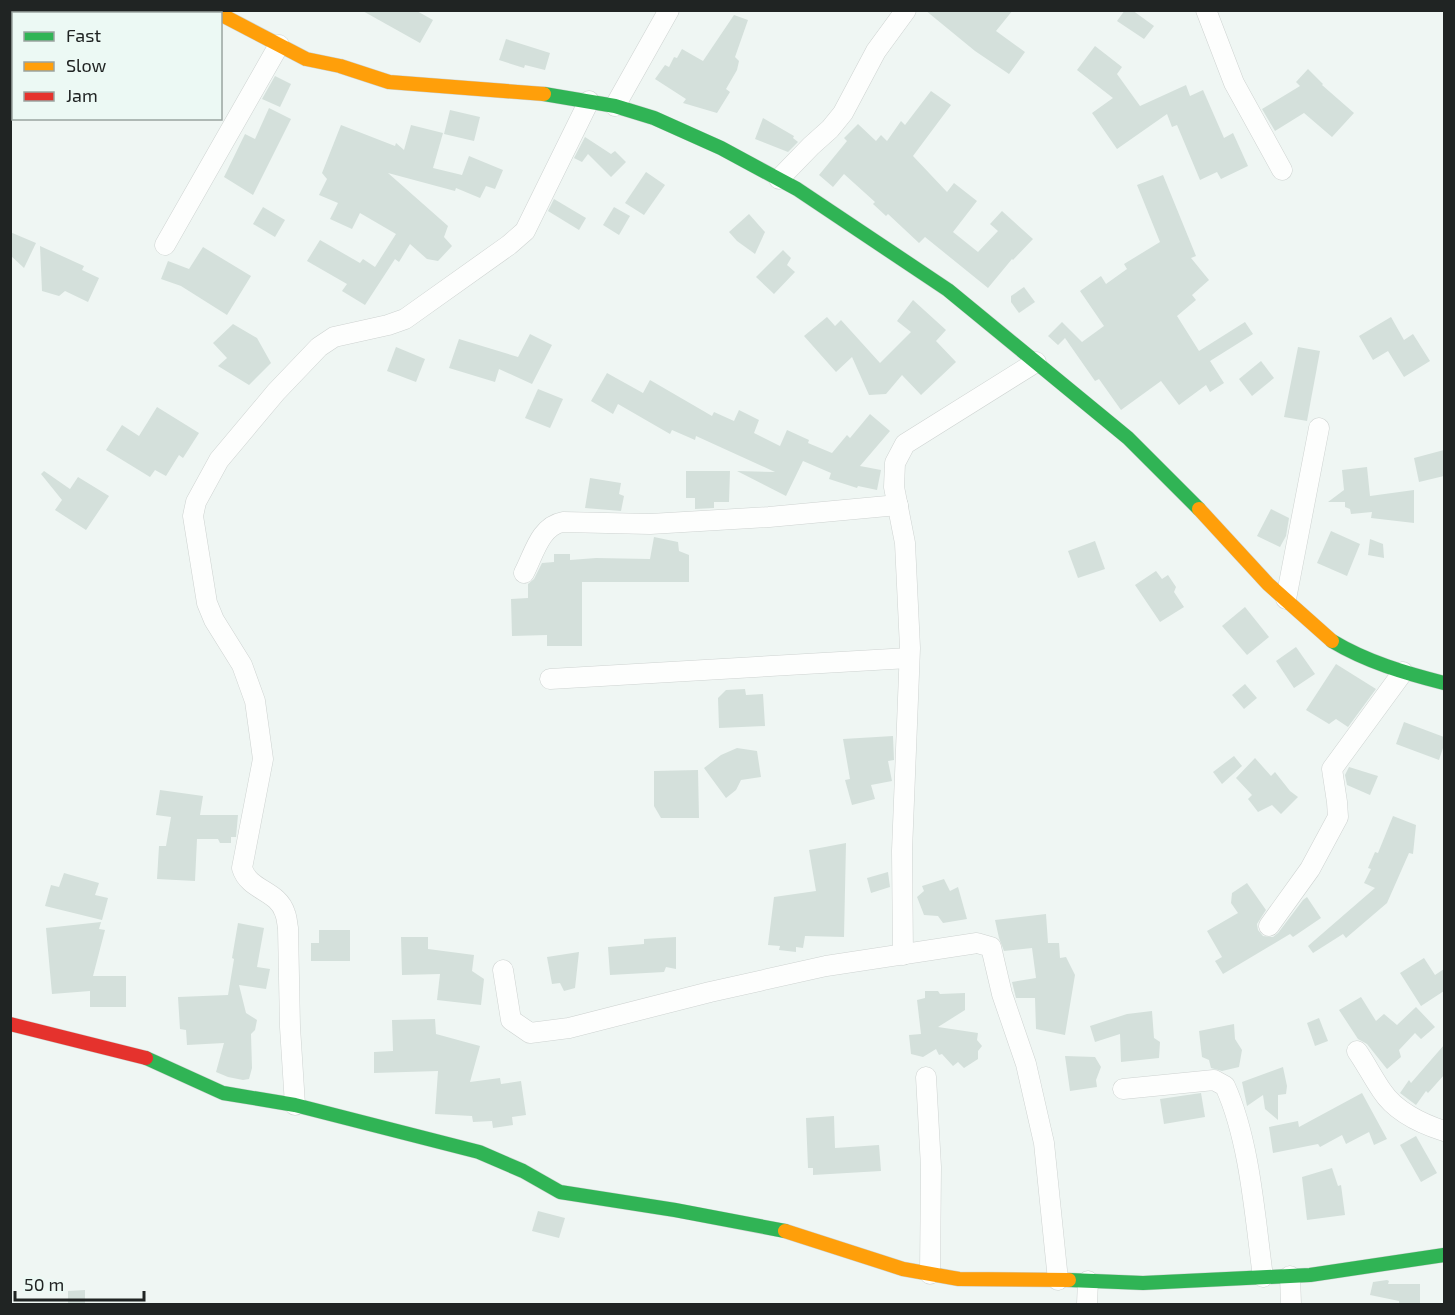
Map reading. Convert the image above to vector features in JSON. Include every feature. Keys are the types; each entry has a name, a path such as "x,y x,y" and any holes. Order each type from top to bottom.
{"street":[{"path":"615,106 669,10"},
{"path":"778,179 830,129 843,112 876,51 906,10"},
{"path":"1206,10 1234,83 1282,170"},
{"path":"222,15 306,59 340,66 389,82 557,95 615,106 654,118 721,148 778,179 948,290 1128,438 1215,525 1268,584 1330,640 1353,654 1403,672 1444,683"},
{"path":"165,244 279,45"},
{"path":"295,1105 290,1027 288,928 285,912 274,896 248,880 242,868 263,759 255,701 242,665 214,620 207,603 193,516 196,502 219,460 276,392 319,347 334,337 405,319 525,231 589,101"},
{"path":"903,956 902,851 909,658 905,543 894,487 895,463 904,444 1036,362"},
{"path":"1286,599 1319,428"},
{"path":"524,573 544,532 550,526 563,522 650,524 769,517 898,505"},
{"path":"550,679 909,658"},
{"path":"1269,926 1310,869 1338,818 1332,769 1403,672"},
{"path":"503,970 511,1020 530,1033 569,1028 710,992 826,966 977,943 991,947 1002,994 1026,1064 1044,1143 1058,1280"},
{"path":"10,1024 140,1055 223,1093 295,1105 479,1152 560,1192 775,1228 892,1265 958,1279 1143,1283 1290,1276 1444,1255"},
{"path":"1357,1051 1382,1092 1397,1107 1432,1127 1444,1131"},
{"path":"926,1077 931,1167 930,1274"},
{"path":"1123,1089 1214,1080 1226,1086 1238,1122 1253,1196 1263,1277"},
{"path":"1290,1276 1291,1305"},
{"path":"1087,1305 1088,1281"}],"building":[{"path":"361,10 415,10 433,20 420,43"},
{"path":"925,10 1013,10 996,31 1025,52 1009,74 975,51"},
{"path":"1125,10 1132,10 1154,26 1144,39 1117,21"},
{"path":"734,15 748,20 735,57 739,61 737,70 726,89 730,92 717,113 683,103 686,99 655,79 665,65 669,67 674,57 677,58 682,49 703,61"},
{"path":"506,39 550,53 545,70 525,65 524,68 499,60"},
{"path":"1095,46 1122,67 1117,74 1140,106 1186,85 1190,96 1203,90 1224,138 1233,133 1248,166 1221,179 1217,172 1200,180 1177,125 1172,127 1167,114 1117,149 1092,113 1113,98 1077,70"},
{"path":"1308,69 1322,85 1354,113 1332,137 1304,113 1275,131 1262,109 1300,86 1296,82"},
{"path":"275,76 291,84 280,107 262,99"},
{"path":"931,91 951,105 913,156 947,192 954,183 977,201 953,232 978,252 998,231 990,224 1002,211 1033,239 1012,259 988,288 925,237 919,243 888,214 886,216 873,204 875,202 844,174 833,187 819,175 847,141 844,138 858,124 876,141 881,135 887,141 901,121 905,125"},
{"path":"269,108 291,119 253,195 224,177 245,134 255,139"},
{"path":"450,110 480,117 474,141 444,134"},
{"path":"763,118 794,136 793,138 798,142 788,152 755,139"},
{"path":"341,125 395,146 396,143 404,150 411,125 443,133 433,168 462,175 469,156 503,170 495,189 486,186 480,198 456,188 455,191 388,173 448,226 444,237 452,246 438,261 427,259 410,244 399,262 395,259 365,305 342,291 347,284 307,261 320,240 360,263 363,259 375,267 396,234 360,213 352,229 330,219 338,203 319,195 327,179 322,173"},
{"path":"585,137 611,154 615,151 626,162 611,177 588,154 582,162 574,158"},
{"path":"646,172 665,185 644,215 625,203"},
{"path":"1163,175 1196,256 1191,258 1209,280 1192,295 1196,300 1177,316 1199,351 1245,322 1253,334 1210,361 1224,383 1210,392 1206,385 1179,405 1161,381 1121,410 1099,379 1095,381 1065,338 1058,345 1048,336 1062,322 1082,342 1104,326 1080,291 1101,276 1106,284 1127,269 1124,264 1160,242 1137,185"},
{"path":"554,199 586,218 579,230 548,211"},
{"path":"263,207 285,220 275,237 253,224"},
{"path":"614,207 630,216 619,235 603,225"},
{"path":"749,214 765,232 755,254 729,232"},
{"path":"10,232 36,243 24,268 10,255"},
{"path":"40,246 84,266 82,270 99,278 88,302 65,291 59,296 42,291"},
{"path":"203,247 251,276 227,315 181,286 161,279 168,261 189,269"},
{"path":"783,250 791,258 787,265 795,272 774,294 756,277"},
{"path":"1024,287 1035,302 1019,313 1011,302 1011,296"},
{"path":"913,300 946,330 936,341 956,362 921,395 902,375 886,394 869,395 852,357 836,372 804,336 827,317 835,326 841,320 880,363 911,332 897,321"},
{"path":"1391,317 1404,340 1413,334 1430,361 1404,377 1388,351 1373,360 1359,336"},
{"path":"233,324 257,338 271,363 249,385 218,366 227,358 213,343"},
{"path":"530,334 552,345 532,384 499,369 495,382 449,368 459,339 518,357"},
{"path":"396,347 425,359 416,382 387,371"},
{"path":"1298,347 1320,351 1307,421 1284,417"},
{"path":"1261,361 1274,378 1252,396 1239,379"},
{"path":"607,373 643,393 650,380 712,416 714,412 734,421 739,410 759,420 754,433 780,446 787,430 809,440 808,443 832,453 847,435 850,438 870,414 890,431 860,466 881,470 877,490 858,486 857,488 829,479 831,473 803,461 786,496 737,471 775,472 696,436 695,440 672,430 670,434 618,404 613,414 591,401"},
{"path":"538,389 563,399 550,428 525,418"},
{"path":"157,407 199,433 183,458 179,455 166,476 155,470 150,477 106,450 122,425 139,436"},
{"path":"1444,450 1444,476 1419,482 1414,458"},
{"path":"1367,467 1370,496 1414,490 1414,523 1371,518 1372,512 1351,514 1350,509 1345,507 1345,502 1328,502 1344,490 1342,470"},
{"path":"44,471 70,489 78,477 109,496 86,530 55,510 62,500 41,474"},
{"path":"686,471 730,471 729,502 714,502 714,508 695,509 695,498 686,498"},
{"path":"590,478 621,483 619,494 624,496 621,511 585,508"},
{"path":"1271,509 1289,518 1286,536 1280,547 1257,536"},
{"path":"1331,531 1360,544 1347,576 1317,563"},
{"path":"654,537 678,542 679,551 689,555 689,582 582,582 582,646 547,646 547,635 512,636 511,599 528,598 528,584 534,579 542,563 554,562 554,554 570,554 570,560 650,559"},
{"path":"1370,539 1383,544 1384,558 1368,555"},
{"path":"1095,541 1105,569 1078,578 1068,551"},
{"path":"1156,571 1162,579 1168,575 1176,587 1174,592 1184,607 1160,622 1135,585"},
{"path":"1245,607 1269,637 1247,655 1222,626"},
{"path":"1296,647 1315,674 1294,688 1276,661"},
{"path":"1336,664 1376,689 1348,727 1336,719 1329,724 1306,710"},
{"path":"1245,684 1257,698 1244,709 1232,695"},
{"path":"745,689 746,695 763,694 765,726 719,728 718,698 726,690"},
{"path":"1404,722 1444,737 1439,760 1396,744"},
{"path":"893,736 894,760 888,761 892,781 871,785 875,799 852,805 845,780 850,779 843,739"},
{"path":"737,748 757,751 761,777 741,780 736,790 726,798 704,768 721,755"},
{"path":"1234,756 1242,766 1222,784 1213,772"},
{"path":"1255,758 1271,776 1275,772 1290,791 1298,797 1281,814 1272,805 1258,812 1248,799 1252,795 1236,778"},
{"path":"1349,767 1378,776 1370,795 1347,785 1345,775"},
{"path":"698,770 699,818 661,818 654,806 654,771"},
{"path":"160,790 203,796 200,815 238,815 236,837 231,837 231,843 220,843 218,839 197,839 195,881 157,879 159,846 166,846 171,817 156,815"},
{"path":"1393,816 1416,825 1413,854 1409,853 1387,903 1346,938 1343,934 1313,953 1308,946 1375,888 1364,883 1371,869 1368,868 1375,852 1378,853"},
{"path":"846,843 844,937 805,936 803,948 796,947 796,952 779,950 780,946 768,945 774,897 816,891 809,850"},
{"path":"888,872 890,887 871,893 867,878"},
{"path":"64,873 99,883 95,895 108,898 102,920 45,906 51,885 59,887"},
{"path":"944,879 950,891 958,887 967,919 943,923 938,916 924,915 917,897 924,891 922,886"},
{"path":"1247,883 1266,910 1257,924 1263,936 1273,937 1278,933 1307,897 1321,918 1293,937 1290,934 1223,974 1215,961 1222,957 1207,931 1238,913 1231,903 1232,893"},
{"path":"1046,914 1048,943 1059,943 1060,958 1066,957 1075,975 1065,1035 1036,1029 1035,998 1016,998 1012,982 1036,978 1032,948 1004,951 995,920"},
{"path":"101,922 99,929 105,930 93,976 126,976 126,1007 90,1007 90,991 52,994 46,928"},
{"path":"238,923 264,928 257,967 270,969 266,989 239,985 246,1013 257,1020 255,1030 251,1034 252,1068 249,1079 243,1080 216,1072 224,1043 187,1045 186,1030 180,1029 178,997 228,995"},
{"path":"319,930 350,930 350,961 311,961 311,943 319,943"},
{"path":"401,937 428,937 428,949 474,955 472,971 484,979 481,1005 437,1000 440,974 402,975"},
{"path":"676,937 676,969 666,967 664,972 610,975 608,947 644,944 644,939"},
{"path":"579,952 575,988 564,991 560,983 552,984 547,957"},
{"path":"1424,958 1435,975 1444,969 1444,991 1421,1006 1400,973"},
{"path":"925,991 938,991 940,994 965,993 965,1010 938,1027 978,1033 977,1040 982,1046 978,1051 978,1059 964,1068 958,1062 953,1066 942,1054 939,1055 936,1049 923,1057 911,1054 909,1035 921,1034 917,1000 925,998"},
{"path":"1361,997 1376,1021 1384,1014 1397,1025 1416,1007 1435,1027 1421,1039 1415,1033 1399,1050 1401,1057 1387,1069 1367,1044 1358,1039 1339,1010"},
{"path":"1152,1011 1154,1038 1160,1042 1159,1058 1121,1062 1120,1034 1095,1042 1090,1026 1127,1014"},
{"path":"1319,1018 1328,1041 1315,1046 1307,1023"},
{"path":"435,1019 436,1034 480,1046 470,1082 500,1078 501,1084 521,1081 526,1115 512,1117 513,1125 493,1128 492,1121 473,1122 472,1116 435,1114 438,1071 374,1073 374,1052 393,1051 392,1020"},
{"path":"1234,1024 1235,1039 1242,1050 1239,1067 1222,1071 1211,1068 1209,1060 1202,1057 1199,1031"},
{"path":"1444,1045 1444,1075 1428,1093 1426,1091 1416,1105 1400,1093 1409,1080 1411,1083"},
{"path":"1065,1056 1095,1057 1101,1067 1096,1080 1097,1087 1070,1091"},
{"path":"1283,1067 1287,1086 1286,1094 1278,1095 1278,1120 1265,1109 1263,1095 1247,1106 1242,1082"},
{"path":"1201,1093 1205,1117 1164,1124 1160,1099"},
{"path":"1362,1093 1387,1139 1374,1145 1369,1132 1346,1144 1342,1135 1320,1147 1318,1144 1273,1153 1269,1127 1298,1121 1299,1127"},
{"path":"834,1116 835,1148 879,1145 881,1171 813,1175 813,1168 808,1168 806,1118"},
{"path":"1416,1136 1437,1173 1421,1182 1400,1145"},
{"path":"1332,1168 1338,1186 1341,1185 1345,1215 1307,1220 1302,1177"},
{"path":"538,1211 565,1218 559,1238 532,1231"},
{"path":"1387,1280 1388,1284 1420,1284 1420,1305 1399,1305 1399,1301 1370,1295 1373,1282"},
{"path":"85,1290 85,1305 68,1305 68,1291"}],"traffic: fast":[{"path":"544,94 615,106 654,118 721,148 797,189 948,290 1128,438 1199,509"},
{"path":"1332,641 1386,666 1444,683"},
{"path":"146,1058 223,1093 295,1105 479,1152 523,1171 560,1192 675,1210 785,1231"},
{"path":"1069,1280 1143,1283 1310,1275 1444,1255"}],"traffic: slow":[{"path":"222,15 306,59 340,66 389,82 544,94"},
{"path":"1199,509 1268,584 1332,641"},
{"path":"785,1231 903,1269 959,1279 1069,1280"}],"traffic: jam":[{"path":"10,1024 146,1058"}]}
